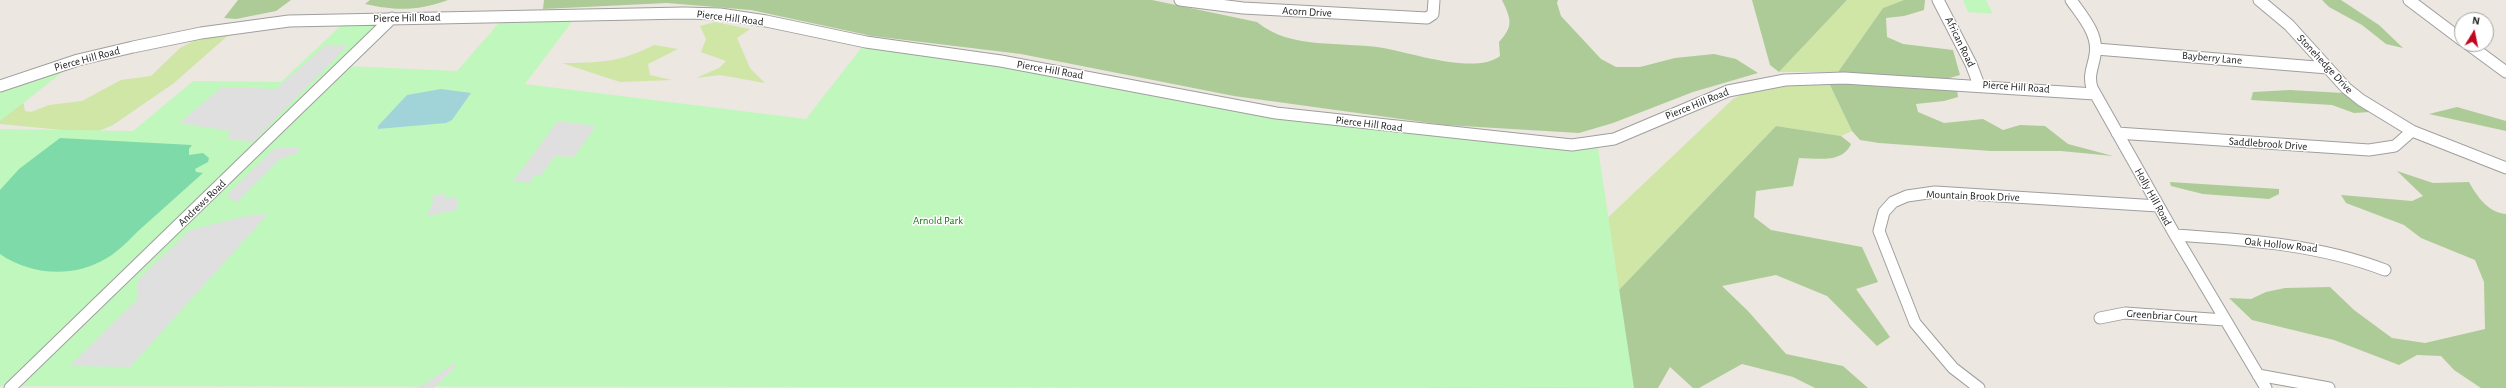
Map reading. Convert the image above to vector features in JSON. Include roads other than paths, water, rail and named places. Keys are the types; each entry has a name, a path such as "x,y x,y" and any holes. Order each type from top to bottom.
{"street":[{"name":"Acorn Drive","path":"1180,0 1243,8 1427,18 1433,14 1434,0"},
{"name":"African Road","path":"1938,0 1971,64 1979,85"},
{"path":"2071,0 2092,34 2096,49"},
{"name":"Stonehedge Drive","path":"2259,0 2289,25 2346,88 2361,100 2412,130 2506,168"},
{"path":"2409,0 2454,34"},
{"name":"Pierce Hill Road","path":"0,86 78,60 201,33 289,21 686,13 720,14 766,21 866,42 1001,60 1276,113 1393,127 1572,144 1614,139 1728,91 1757,84 1785,80 1844,78 1979,85 2095,94"},
{"name":"Andrews Road","path":"10,388 392,18"},
{"name":"Bayberry Lane","path":"2096,49 2328,68"},
{"name":"Holly Hill Road","path":"2096,49 2088,76 2095,94 2158,206 2266,388"},
{"path":"2479,52 2504,70"},
{"name":"Saddlebrook Drive","path":"2117,133 2361,150 2384,150 2395,147 2412,130"},
{"name":"Mountain Brook Drive","path":"1980,388 1953,368 1934,348 1915,323 1879,231 1884,212 1893,202 1907,196 1935,192 2158,206"},
{"name":"Oak Hollow Road","path":"2175,235 2272,243 2325,250 2357,258 2385,270"},
{"name":"Greenbriar Court","path":"2100,318 2125,313 2225,320"},
{"path":"2258,375 2311,383 2329,388"}],"water":[{"path":"441,89 471,93 452,120 446,123 378,129 378,126 407,95"}],"park label":[{"name":"Arnold Park","path":"938,221"}]}
